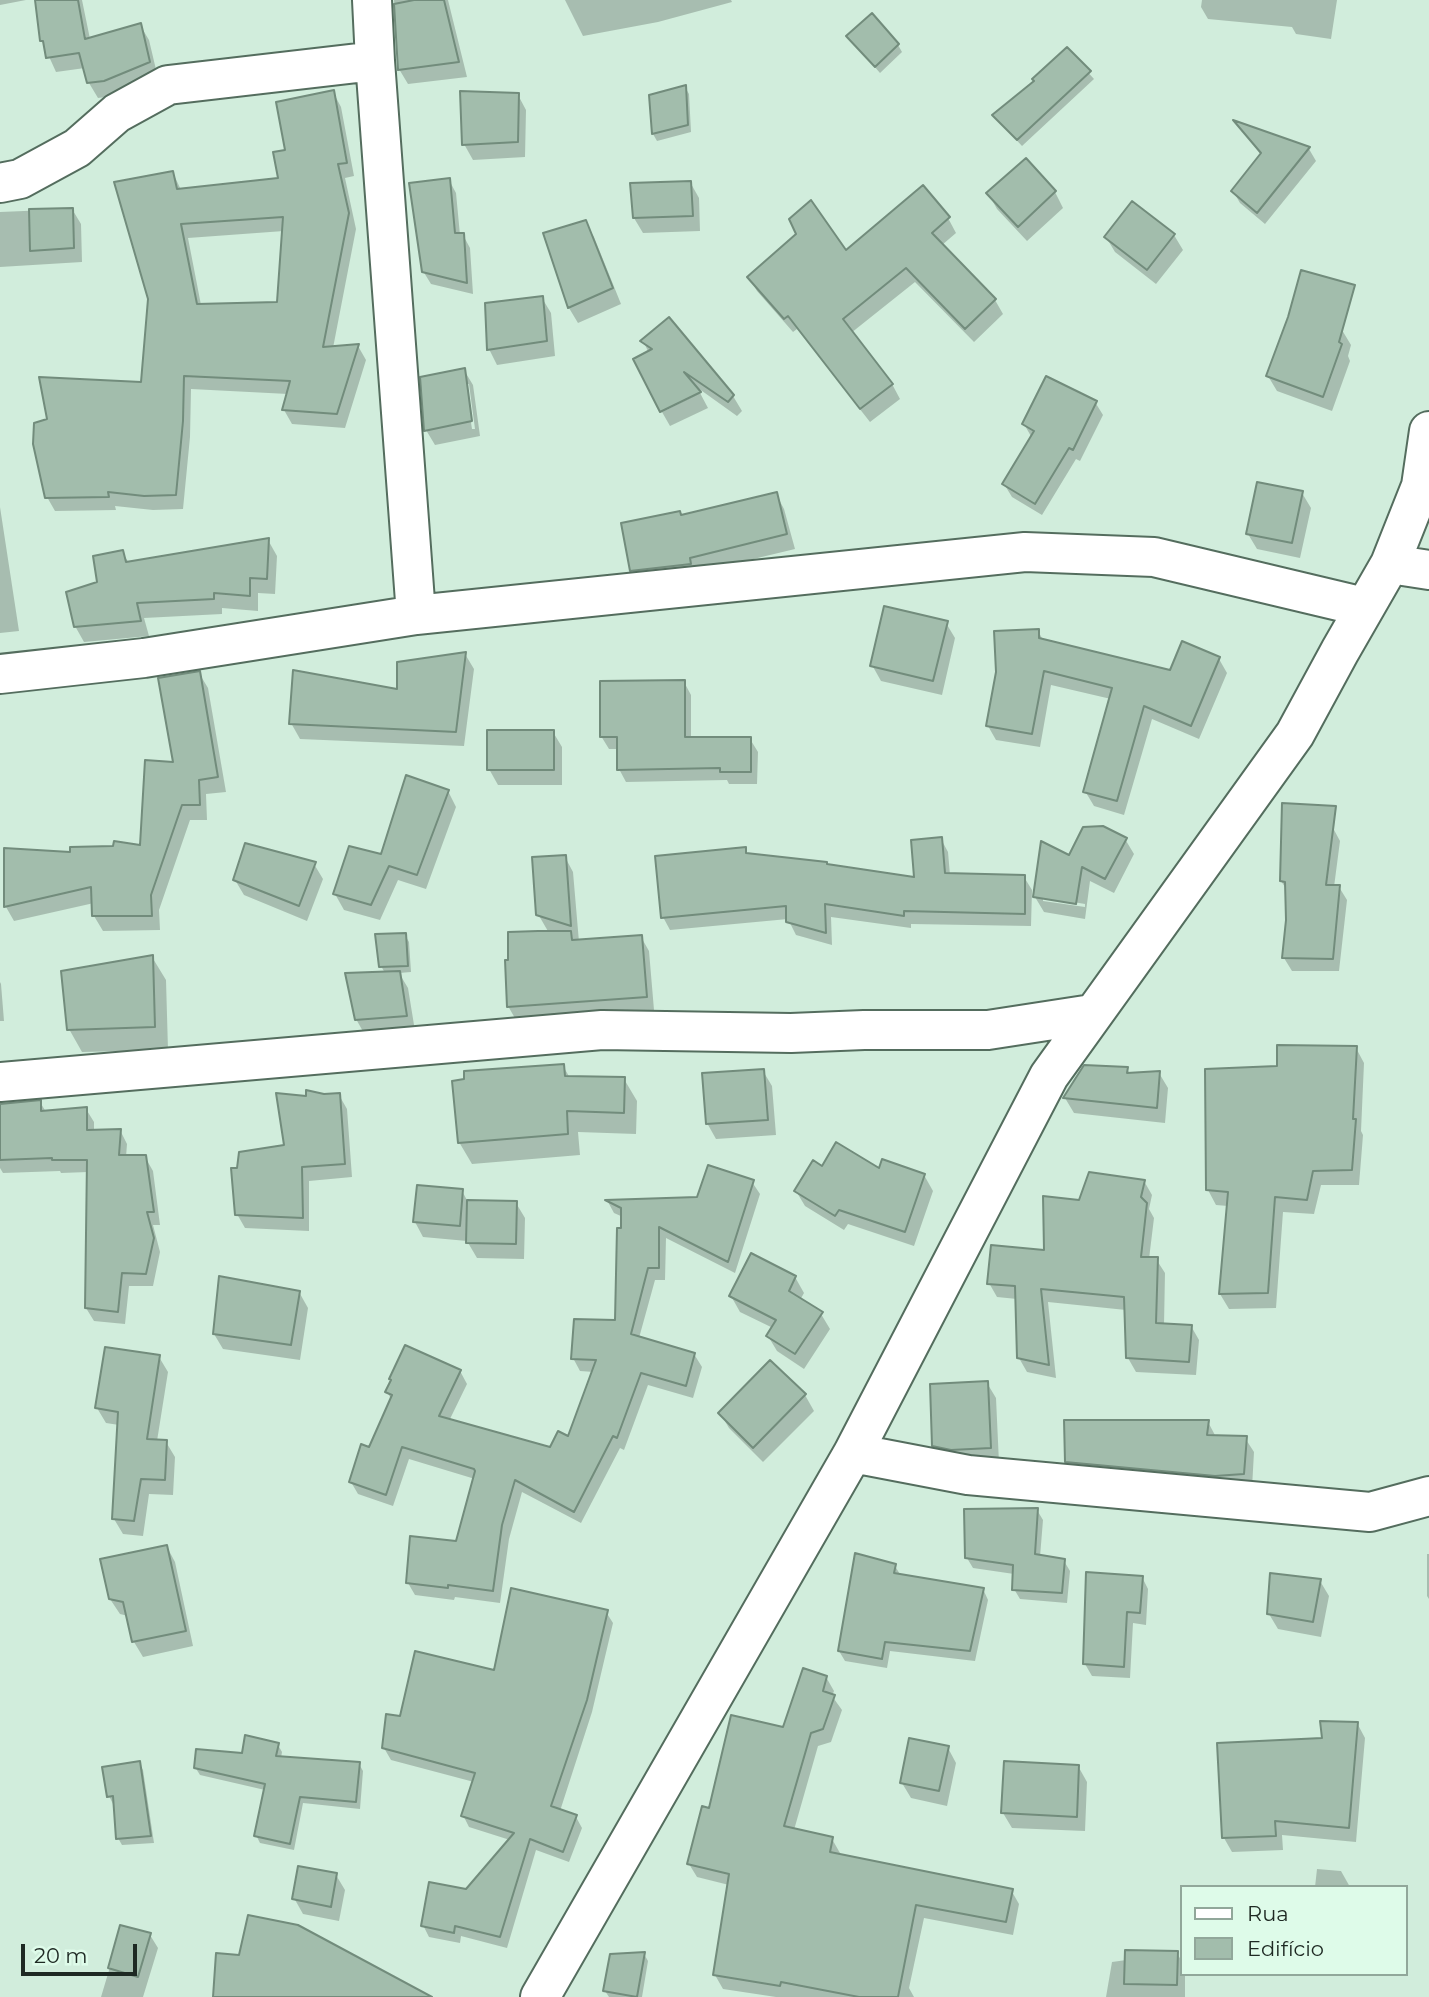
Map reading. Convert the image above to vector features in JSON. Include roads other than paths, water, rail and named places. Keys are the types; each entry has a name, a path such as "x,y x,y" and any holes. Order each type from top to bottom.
{"street":[{"path":"372,0 416,615"},
{"path":"0,183 20,179 77,148 117,113 168,85 375,61"},
{"path":"540,1997 853,1453 1049,1076 1295,734 1390,565 1422,486 1429,431"},
{"path":"0,674 144,658 416,615 1025,552 1154,557 1364,607"},
{"path":"1390,565 1429,570"},
{"path":"0,1082 602,1030 791,1033 988,1030 1092,1014"},
{"path":"853,1453 968,1475 1370,1512 1429,1496"}]}
